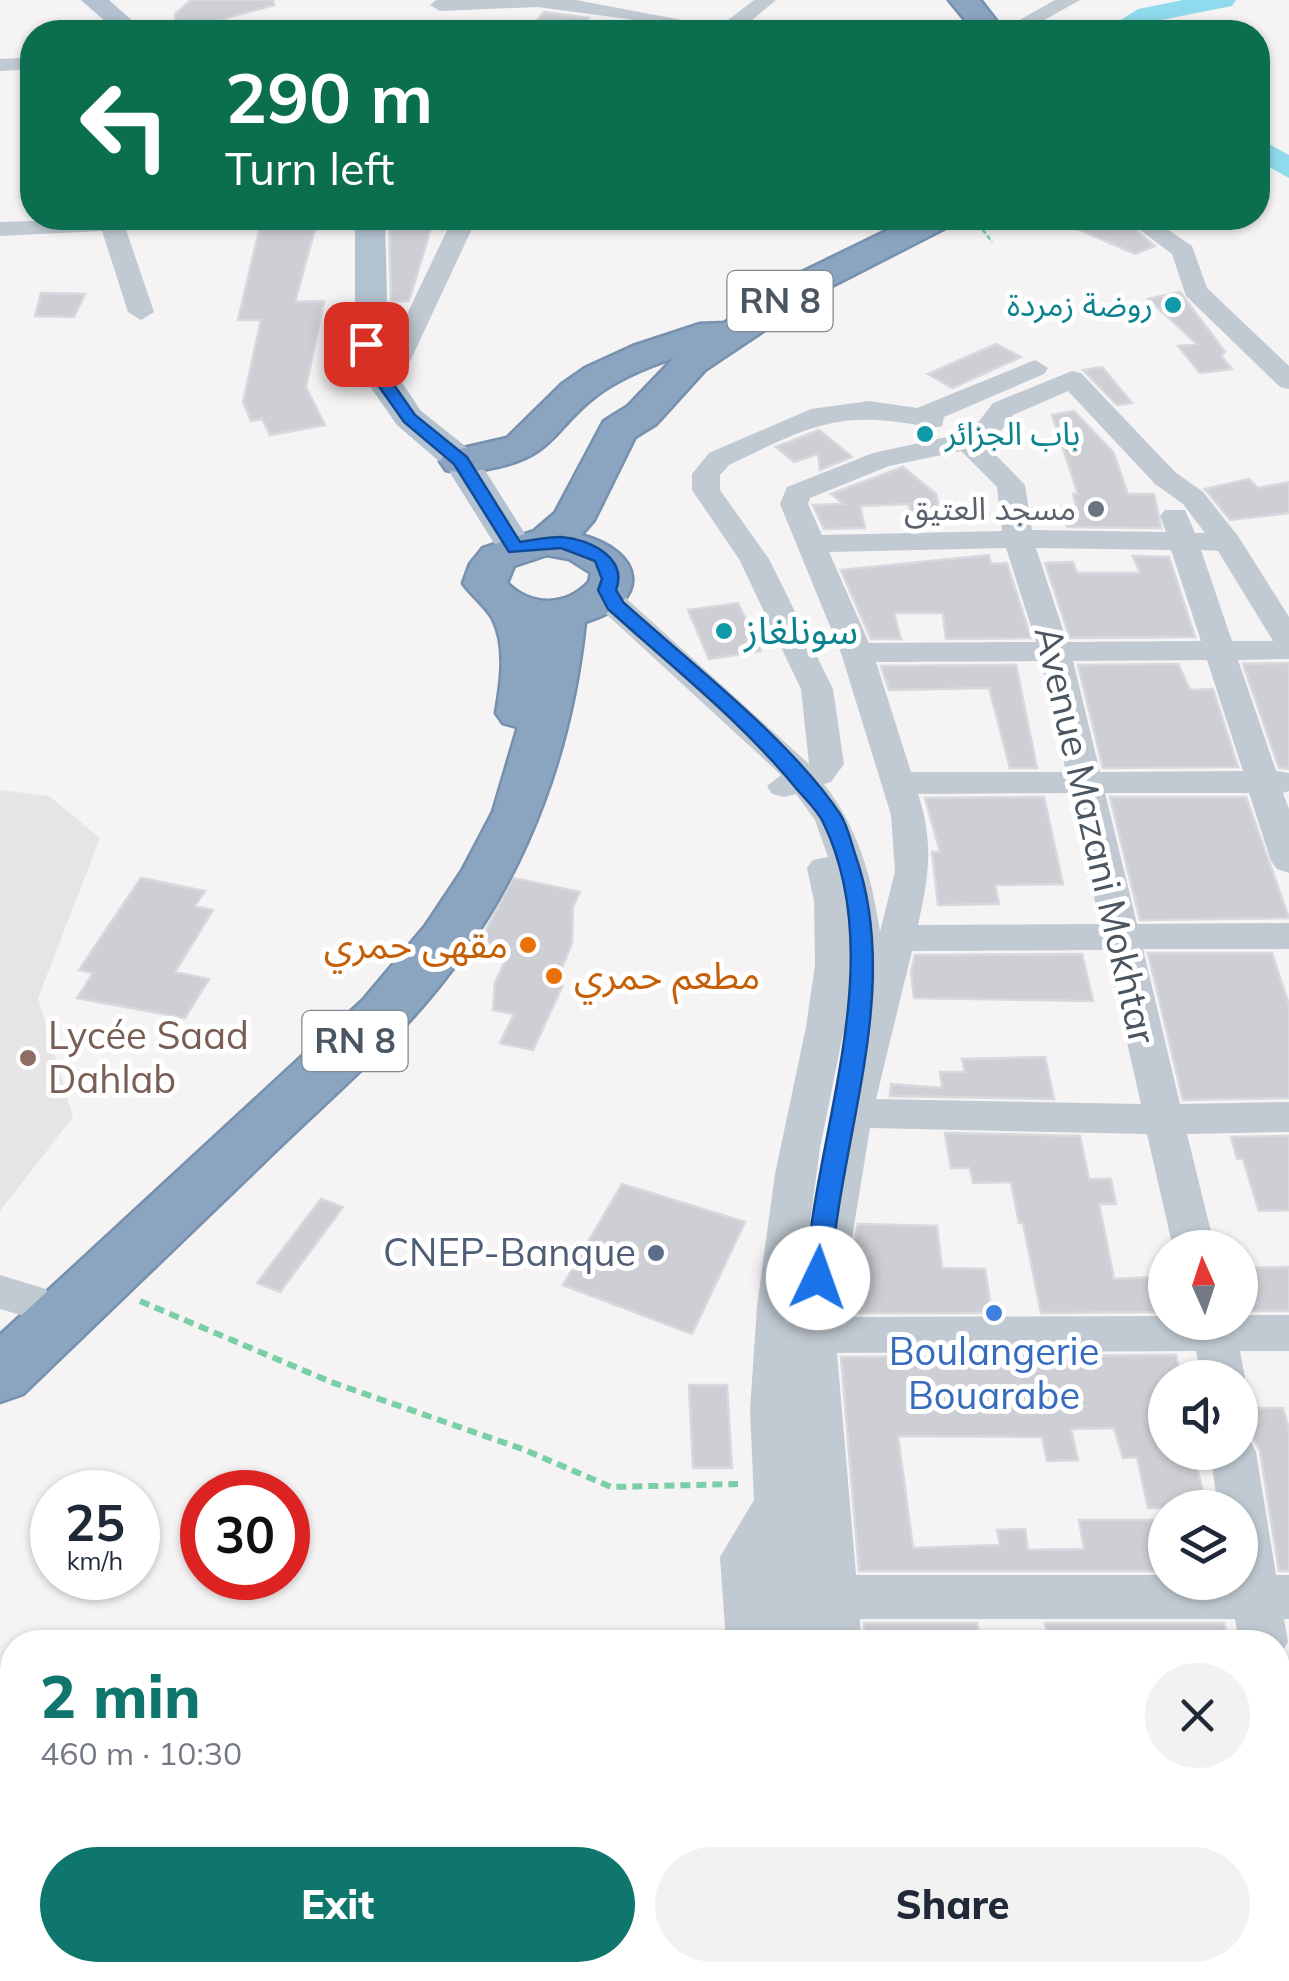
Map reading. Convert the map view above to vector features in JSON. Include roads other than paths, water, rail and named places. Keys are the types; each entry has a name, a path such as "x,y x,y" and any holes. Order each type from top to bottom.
{"highway":[{"path":"964,0 980,20"},
{"name":"RN 8","path":"531,545 573,520 618,430 642,415 691,362 745,322 812,281 915,230"},
{"path":"461,461 497,454 528,442 553,412 585,385 631,360 745,322"},
{"name":"RN 8","path":"0,1375 383,1014 445,938 486,875 518,812 556,684 572,596 642,432 642,415"},
{"path":"531,545 577,546 572,596 499,602 485,583 492,563 531,545"},
{"name":"RN 8","path":"10,1308 256,1105 342,1022 405,952 486,821 512,754 526,680 525,641 572,596"}],"main road":[{"path":"94,0 118,20"},
{"path":"370,230 371,301 366,344 386,385 410,418 461,461 531,545"}],"street":[{"path":"620,20 648,0"},
{"path":"728,0 762,3"},
{"path":"1031,20 1070,0"},
{"path":"440,5 530,1 656,20"},
{"path":"741,20 762,3"},
{"path":"114,230 141,312"},
{"path":"386,385 459,230"},
{"path":"1137,230 1182,251"},
{"path":"1153,230 1182,251 1195,290 1289,381"},
{"path":"794,783 818,774 828,764 816,689 754,559 706,490 706,474 719,460 826,411 876,407 926,418 1037,368"},
{"path":"1237,1470 1268,1612 787,1620 772,1408 853,1114 912,871 908,815 857,653 794,504 795,496 806,488 883,459 966,441 986,431 1003,409 1072,379 1165,478 1193,498 1228,542 1289,642"},
{"name":"Avenue Mazani Mokhtar","path":"966,441 1012,484 1018,540 1055,652 1190,1230"},
{"path":"1165,478 1218,651 1276,782 1289,860"},
{"path":"810,544 1018,540 1228,542"},
{"path":"572,596 794,783 830,886 835,942 831,998 805,1122 795,1335 835,1620"},
{"path":"857,653 1289,650"},
{"path":"897,784 1276,782"},
{"path":"897,938 1289,936"},
{"path":"853,1114 1289,1117"},
{"path":"795,1335 1218,1345 1289,1333"},
{"path":"751,1630 744,1557 777,1493"}],"waterway":[{"path":"1139,20 1223,0"},
{"path":"1270,156 1289,169"}],"place":[{"name":"روضة زمردة","path":"1173,305"},
{"name":"باب الجزائر","path":"925,434"},
{"name":"مسجد العتيق","path":"1096,509"},
{"name":"سونلغاز","path":"724,631"},
{"name":"مقهى حمري","path":"528,945"},
{"name":"مطعم حمري","path":"554,976"},
{"name":"Lycée Saad Dahlab","path":"28,1058"},
{"name":"CNEP-Banque","path":"656,1253"},
{"name":"Boulangerie Bouarabe","path":"994,1313"}]}
